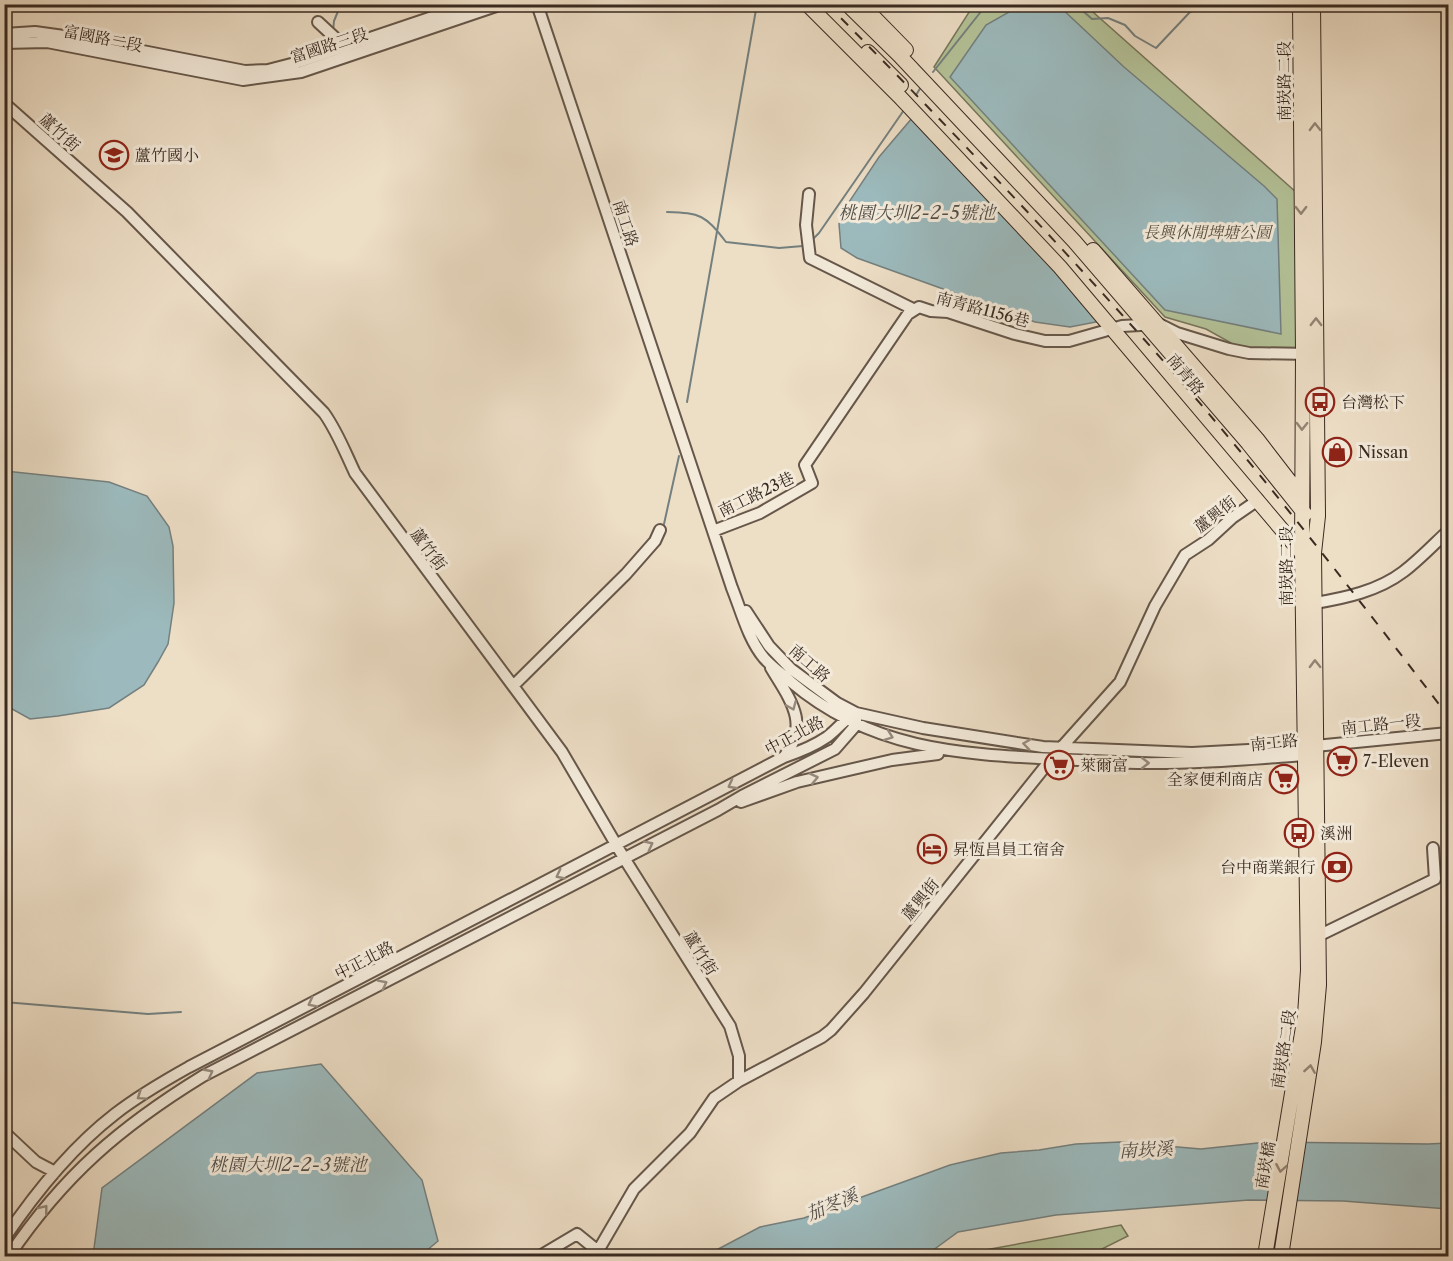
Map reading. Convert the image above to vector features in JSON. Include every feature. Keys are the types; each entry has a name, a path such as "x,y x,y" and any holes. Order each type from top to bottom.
{"main road":[{"path":"807,4 878,75 1118,327 1258,500 1308,554"},
{"name":"南青路","path":"819,4 885,68 1028,221 1308,554"},
{"name":"南青路","path":"847,4 899,55 1056,223 1318,522"},
{"path":"861,4 1037,189 1159,324 1257,439 1303,505"},
{"name":"南崁路二段","path":"1295,1127 1308,970 1308,554 1318,522 1310,354 1300,4"},
{"name":"南崁路二段","path":"1295,1127 1316,1019 1319,985 1309,749 1315,603 1303,505 1310,354 1313,4"},
{"name":"南青路","path":"858,42 878,75"},
{"name":"南青路","path":"1037,189 1056,223"},
{"name":"南青路","path":"1003,208 1028,221"},
{"name":"南崁橋","path":"1281,1257 1295,1127"},
{"name":"南崁橋","path":"1265,1257 1273,1210 1295,1127"}],"street":[{"name":"富國路三段","path":"197,66 243,80 301,72 346,51 471,4"},
{"name":"富國路三段","path":"346,51 502,4"},
{"name":"南工路","path":"537,4 732,588 747,626 765,658 809,696 853,718 907,743 972,754 1150,763 1221,762 1309,749"},
{"path":"318,22 346,51"},
{"name":"富國路二段","path":"4,34 35,32 71,37 197,66"},
{"name":"富國路二段","path":"4,43 47,42 197,66"},
{"name":"蘆竹街","path":"4,103 127,212 324,413 336,429 355,473 562,752 624,858 730,1026 739,1056 739,1081"},
{"path":"809,194 806,225 810,258 913,309"},
{"name":"南青路1156巷","path":"812,483 805,465 913,309 919,307 931,311 948,312 1015,334 1045,341 1069,341 1118,327 1159,324"},
{"path":"1159,324 1177,333 1249,353 1310,354"},
{"name":"南工路23巷","path":"713,531 760,513 812,483"},
{"name":"蘆興街","path":"597,1254 634,1189 690,1133 714,1098 739,1081 822,1037 864,993 1052,758 1120,682 1155,606 1185,555 1208,540 1232,518 1258,500"},
{"path":"513,686 626,574 655,541 660,530"},
{"path":"1315,603 1348,597 1389,581 1403,572 1449,531"},
{"name":"南工路","path":"732,588 769,646 791,669 853,718 1026,744 1132,752 1192,753 1309,749"},
{"path":"765,658 792,702 796,716 795,736 784,757"},
{"name":"中正北路","path":"4,1239 55,1172 85,1140 116,1113 167,1080 784,757 798,753 826,738 853,718"},
{"name":"中正北路","path":"9,1257 50,1201 92,1156 140,1117 171,1096 203,1076 835,749 853,718"},
{"name":"南工路一段","path":"1309,749 1449,733"},
{"path":"718,810 797,782 863,767 926,754 972,754"},
{"path":"1318,936 1435,879 1433,848"},
{"path":"5,1133 36,1162 55,1172"},
{"path":"540,1257 577,1234 597,1254"}],"green space":[{"name":"長興休閒埤塘公園","path":"981,5 1085,5 1297,193 1297,350 1249,353 1206,329 1165,317 934,67 971,9"},
{"path":"1121,1225 1128,1236 1088,1256 952,1256"}],"water":[{"name":"長興休閒埤塘公園","path":"1023,4 1059,6 1124,67 1277,199 1281,334 1165,310 950,77 986,25"},
{"name":"桃園大圳2-2-5號池","path":"913,117 1101,321 1070,327 1035,322 857,258 841,248 839,224 849,202 879,157"},
{"path":"5,471 109,482 147,496 169,527 173,546 174,603 168,644 144,685 109,708 30,719 5,705"},
{"name":"桃園大圳2-2-3號池","path":"321,1064 422,1180 438,1241 420,1256 93,1256 102,1188 257,1073"},
{"name":"南崁溪","path":"1120,1142 1201,1149 1267,1142 1448,1143 1448,1209 1343,1201 1249,1200 1056,1215 958,1232 925,1256 817,1256 815,1254 810,1256 705,1256 760,1227 804,1218 950,1165 1001,1153 1076,1144"}],"waterway":[{"path":"333,31 334,21 341,4"},
{"path":"687,402 757,4"},
{"path":"933,72 987,4"},
{"path":"1075,4 1092,19 1108,18 1125,25 1135,36 1156,48 1190,12 1205,4"},
{"path":"916,95 921,87"},
{"path":"814,238 904,110"},
{"path":"667,212 688,213 701,217 713,226 726,242 779,248 803,246"},
{"path":"664,524 679,456"},
{"path":"4,1002 148,1014 181,1012"}],"railway":[{"path":"827,4 999,182 1166,364 1275,494 1448,716"}],"place":[{"name":"蘆竹國小","path":"114,155"},
{"name":"台灣松下","path":"1320,402"},
{"name":"Nissan","path":"1337,452"},
{"name":"7-Eleven","path":"1342,761"},
{"name":"萊爾富","path":"1059,765"},
{"name":"全家便利商店","path":"1284,779"},
{"name":"溪洲","path":"1299,833"},
{"name":"昇恆昌員工宿舍","path":"932,849"},
{"name":"台中商業銀行","path":"1337,867"}],"water label":[{"name":"茄苳溪","path":"832,1205"}]}
